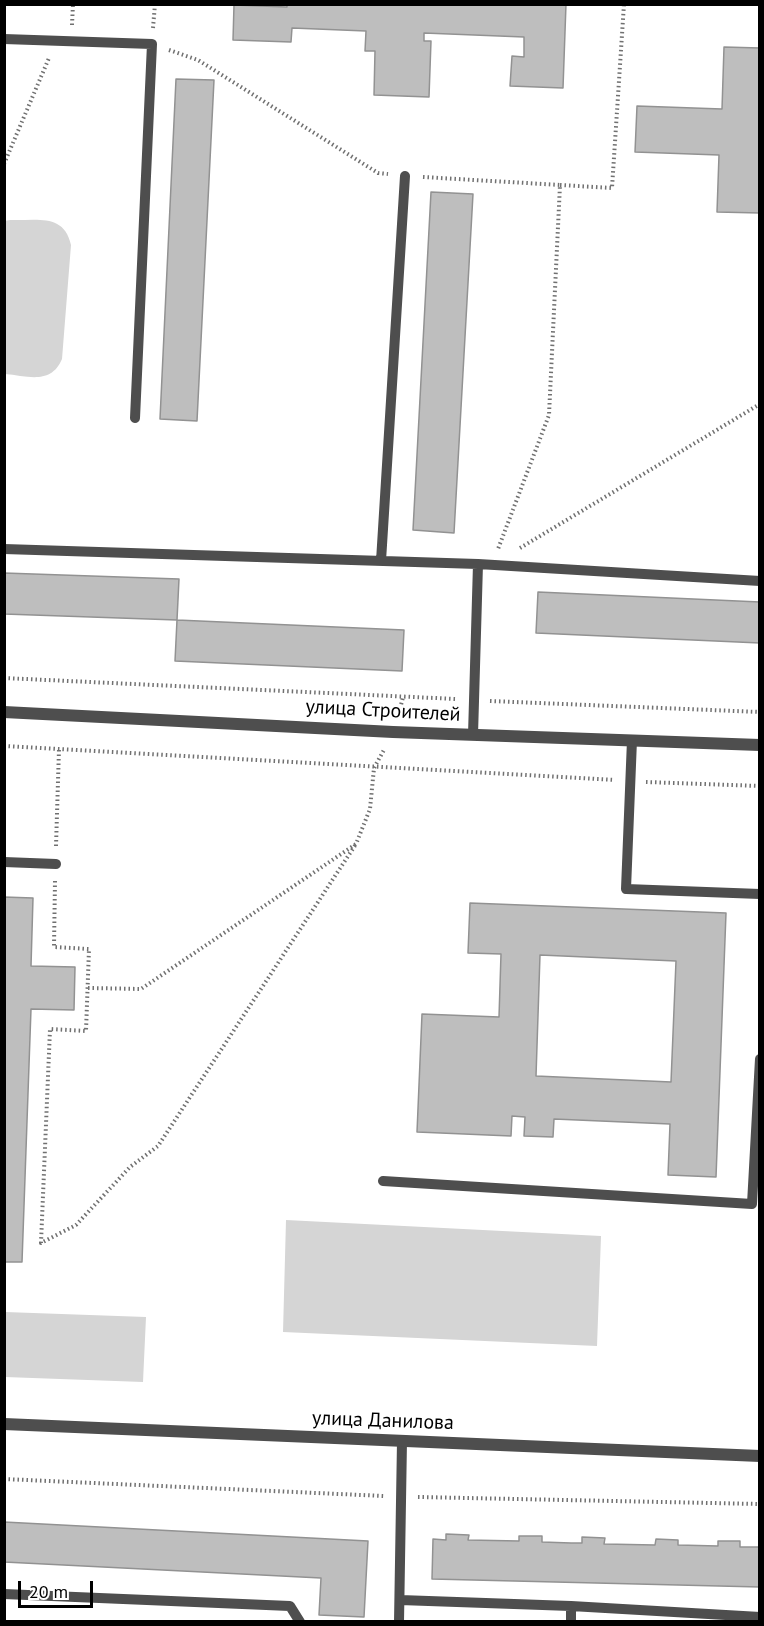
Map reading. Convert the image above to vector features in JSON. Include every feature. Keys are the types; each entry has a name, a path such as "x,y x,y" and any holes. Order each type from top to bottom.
{"street":[{"name":"улица Строителей","path":"4,712 473,735 759,745"},
{"name":"улица Данилова","path":"4,1424 759,1456"}],"lane":[{"path":"4,39 152,45 135,418"},
{"path":"381,561 405,176"},
{"path":"4,549 478,564 759,580"},
{"path":"473,735 478,564"},
{"path":"632,740 626,889 759,894"},
{"path":"4,862 56,864"},
{"path":"383,1181 752,1204 759,1059"},
{"path":"399,1622 402,1441"},
{"path":"4,1594 290,1606 300,1622"},
{"path":"400,1600 571,1606 729,1619 759,1617"},
{"path":"571,1606 571,1622"}],"path":[{"path":"155,4 152,45 198,60 378,173 612,188 624,4"},
{"path":"4,164 49,58 71,41"},
{"path":"492,565 549,415 560,184"},
{"path":"492,565 759,404"},
{"path":"4,678 759,712"},
{"path":"4,746 375,768 759,786"},
{"path":"356,844 141,989 88,988 86,1030 50,1029 41,1243 76,1225 130,1167 158,1146 356,844 370,809 375,768"}],"shaded area":[{"path":"39,220 56,223 67,235 71,245 62,359 52,373 45,376 5,374 4,221"},
{"path":"286,1220 601,1236 597,1346 283,1332"},
{"path":"5,1312 146,1317 143,1382 5,1377"}],"building":[{"path":"287,4 566,4 563,88 510,86 512,56 524,57 524,37 424,33 424,41 431,41 429,97 374,95 375,51 365,51 366,31 292,28 291,42 233,40 234,5 287,7"},
{"path":"724,47 760,48 760,213 717,212 719,155 635,152 637,106 722,109"},
{"path":"176,79 214,80 197,421 160,419"},
{"path":"431,192 473,194 454,533 413,530"},
{"path":"4,573 179,579 177,620 4,614"},
{"path":"538,592 760,602 760,643 536,633"},
{"path":"177,620 404,630 402,671 175,661"},
{"path":"4,897 33,898 31,966 75,967 74,1010 31,1009 22,1262 4,1262"},
{"path":"470,903 726,913 716,1177 668,1175 670,1124 554,1119 553,1137 524,1136 525,1117 512,1116 511,1136 417,1132 422,1014 499,1017 501,954 468,953","holes":["540,955 676,961 671,1082 536,1076"]},
{"path":"4,1522 368,1541 364,1617 319,1615 321,1578 4,1562"},
{"path":"446,1534 469,1535 468,1540 519,1541 519,1536 542,1536 542,1542 571,1543 582,1543 582,1537 605,1538 604,1544 655,1545 656,1539 678,1540 678,1545 718,1546 718,1541 740,1541 740,1547 760,1547 760,1587 432,1579 433,1539 446,1540"}]}
